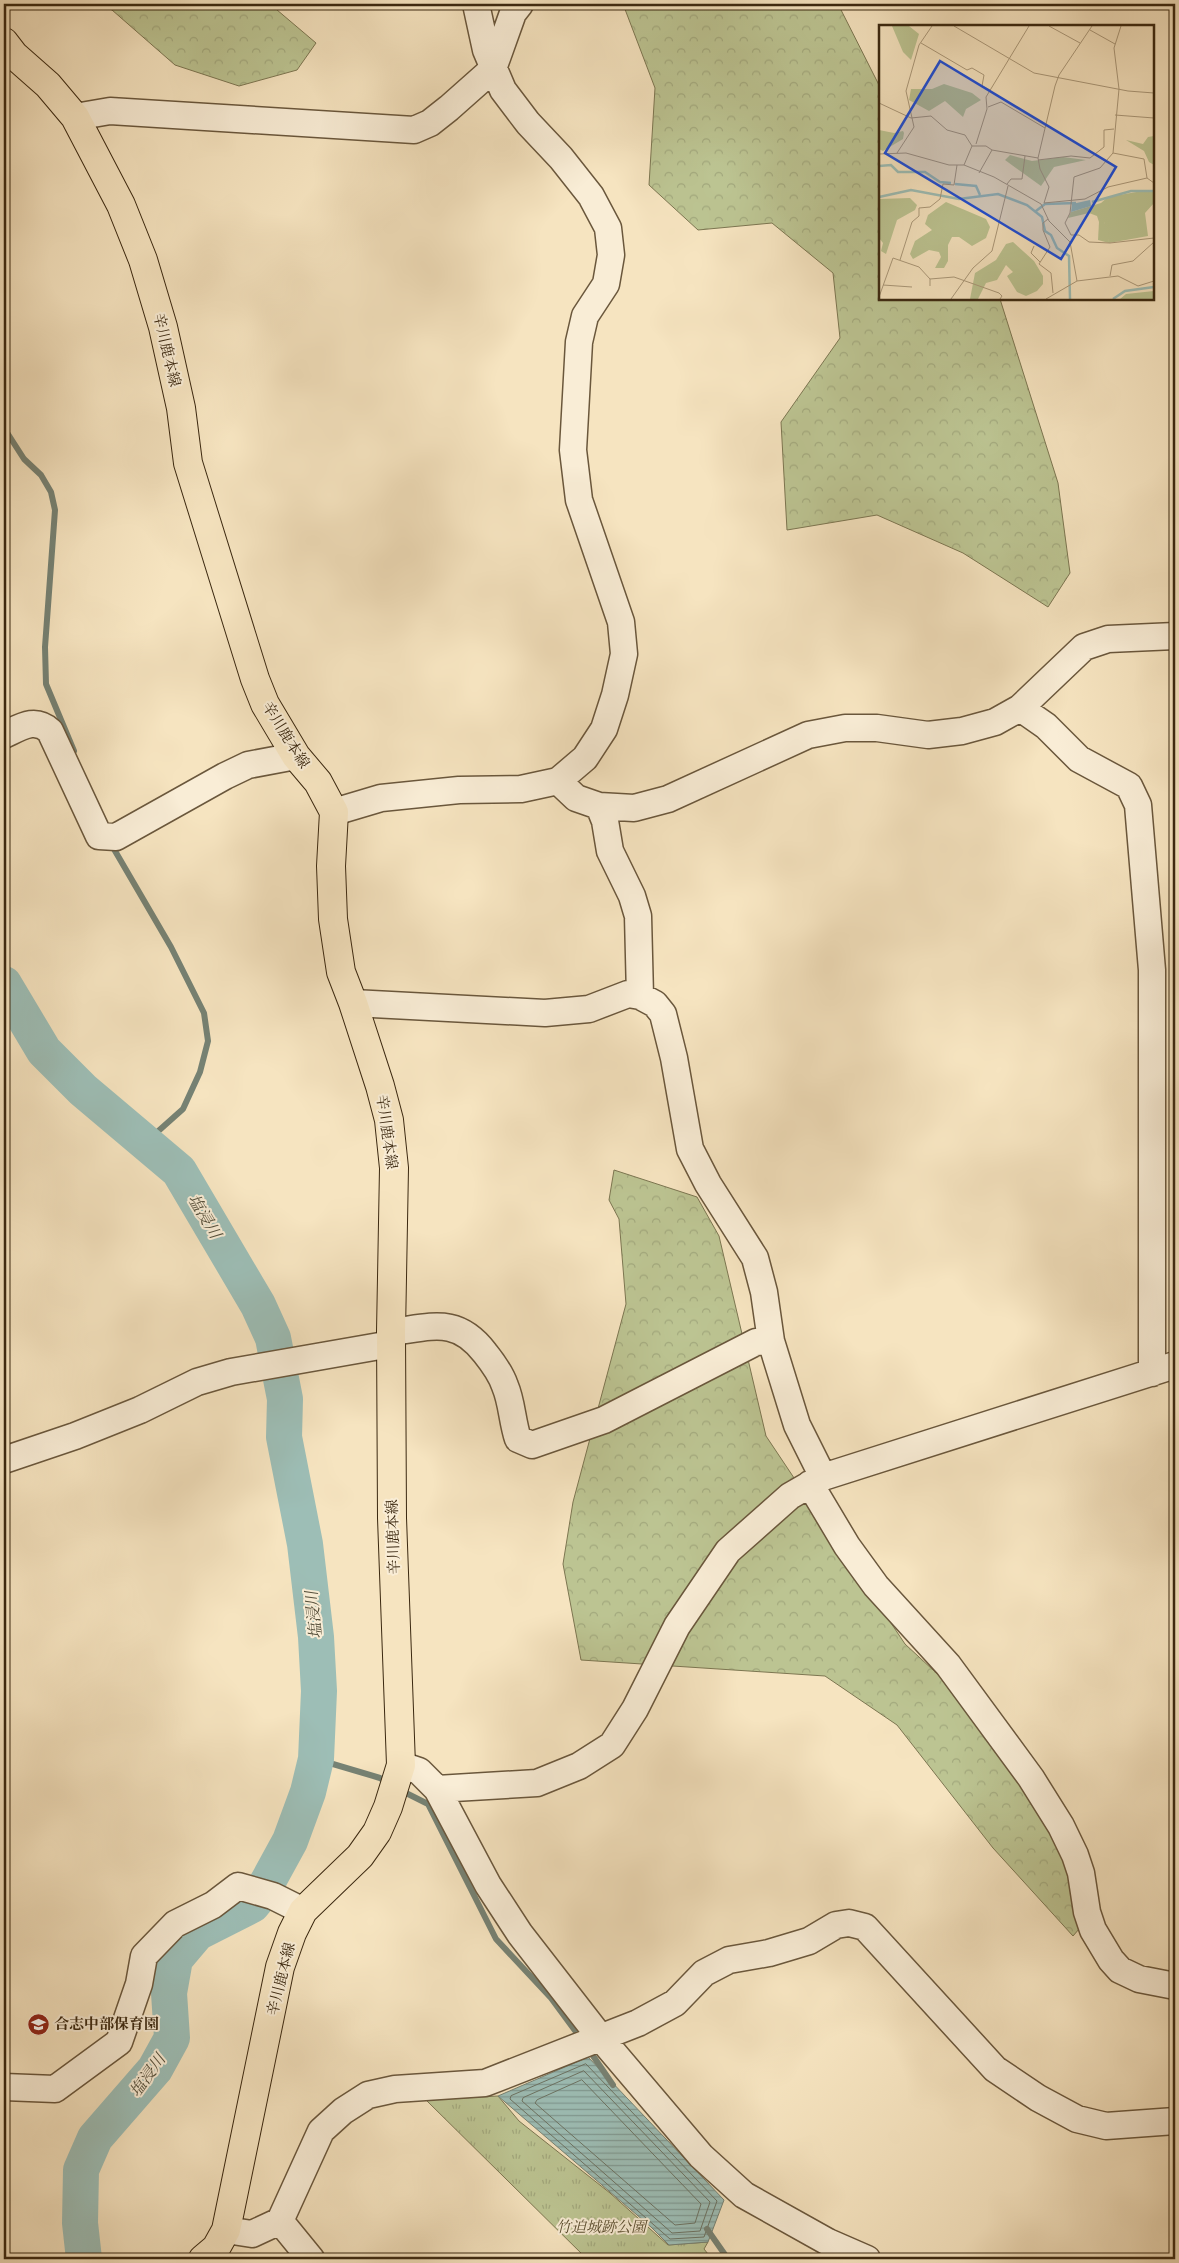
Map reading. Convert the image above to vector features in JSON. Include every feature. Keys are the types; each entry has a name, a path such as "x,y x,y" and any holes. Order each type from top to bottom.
{"main road":[{"name":"辛川鹿本線","path":"4,42 14,55 48,85 75,118 121,205 143,260 163,327 181,408 188,463 255,679 265,704 296,756 318,782 334,812 331,866 333,919 340,972 353,1003 380,1086 390,1130 394,1168 391,1338 392,1518 400,1770 377,1832 360,1856 303,1911 292,1933 280,1967 226,2230 216,2248 203,2259"}],"street":[{"path":"334,812 381,798 459,790 521,789 558,781 585,758 604,729 615,695 624,654 621,622 579,500 573,450 579,342 584,316 606,284 611,255 608,228 591,196 561,158 528,124 503,90 492,69 486,50 476,4"},
{"path":"75,118 110,111 414,130 430,122 449,108 492,69 513,13 520,4"},
{"path":"558,781 576,798 599,806 634,808 668,798 808,734 845,728 877,728 928,735 962,731 995,722 1020,708 1084,647 1108,639 1175,636"},
{"path":"437,1789 537,1783 579,1766 612,1745 635,1709 677,1626 728,1551 766,1515 790,1496 816,1481 1163,1369 1152,970 1138,805 1130,786 1080,759 1046,726 1020,708"},
{"path":"4,735 31,723 43,724 50,732 99,836 116,838 225,776 248,765 296,756"},
{"path":"599,806 605,821 610,851 632,896 638,916 640,996"},
{"path":"353,1003 545,1012 589,1009 628,994 640,996 655,1004 663,1014 674,1058 690,1149 708,1184 755,1258 764,1292 771,1341 797,1425 816,1481 846,1546 876,1586 948,1665 1031,1778 1061,1826 1074,1855 1081,1873 1087,1912 1093,1930 1111,1960 1120,1970 1139,1979 1175,1986"},
{"path":"4,1460 76,1436 140,1410 197,1382 437,1326 458,1328 474,1338 496,1366 506,1386 512,1421 518,1438 532,1445 604,1420 756,1342 771,1341"},
{"path":"400,1770 419,1771 437,1789 488,1885 515,1926 600,2037 701,2156 744,2195 828,2242 867,2259"},
{"path":"4,2087 55,2089 119,2042 139,1984 144,1956 175,1924 213,1905 238,1886 274,1896 303,1911"},
{"path":"226,2230 252,2234 280,2221 321,2131 343,2111 368,2095 395,2090 486,2083 638,2023 675,2002 704,1973 729,1960 769,1953 809,1941 836,1925 849,1923 865,1927 995,2069 1038,2098 1077,2120 1106,2126 1175,2121"},
{"path":"280,2221 311,2259"}],"green space":[{"path":"99,4 270,4 316,43 297,70 239,86 175,65 112,10"},
{"path":"623,4 838,4 879,85 879,300 1000,300 1058,483 1070,573 1048,607 963,553 877,515 787,530 781,422 840,338 833,273 772,223 698,230 649,185 655,88"},
{"path":"614,1170 697,1197 719,1236 766,1436 905,1644 974,1708 1030,1784 1092,1914 1073,1936 993,1848 897,1725 825,1676 581,1660 563,1564 573,1502 626,1304 619,1219 609,1200"},
{"name":"竹迫城跡公園","path":"498,2096 519,2121 610,2193 668,2245 708,2242 704,2249 712,2259 587,2259 426,2100"}],"water":[{"path":"588,2057 724,2200 708,2242 669,2245 651,2227 498,2096"}],"waterway":[{"path":"4,415 6,431 24,459 41,475 51,492 55,510 45,647 46,684 74,751"},
{"path":"111,844 171,947 204,1013 208,1041 200,1072 183,1109 146,1142"},
{"name":"塩浸川","path":"4,984 44,1051 83,1090 179,1171 258,1305 273,1338 285,1399 284,1437 305,1544 316,1637 319,1691 316,1759 308,1792 290,1841 261,1894 252,1905 197,1933 175,1959 169,1993 172,2038 155,2069 95,2138 81,2170 80,2223 84,2259"},
{"path":"316,1759 380,1778 389,1784"},
{"path":"400,1790 428,1804 496,1939 551,1998 582,2040"},
{"path":"589,2050 613,2085"},
{"path":"707,2229 728,2259"}],"place":[{"name":"合志中部保育園","path":"38,2024"}]}
